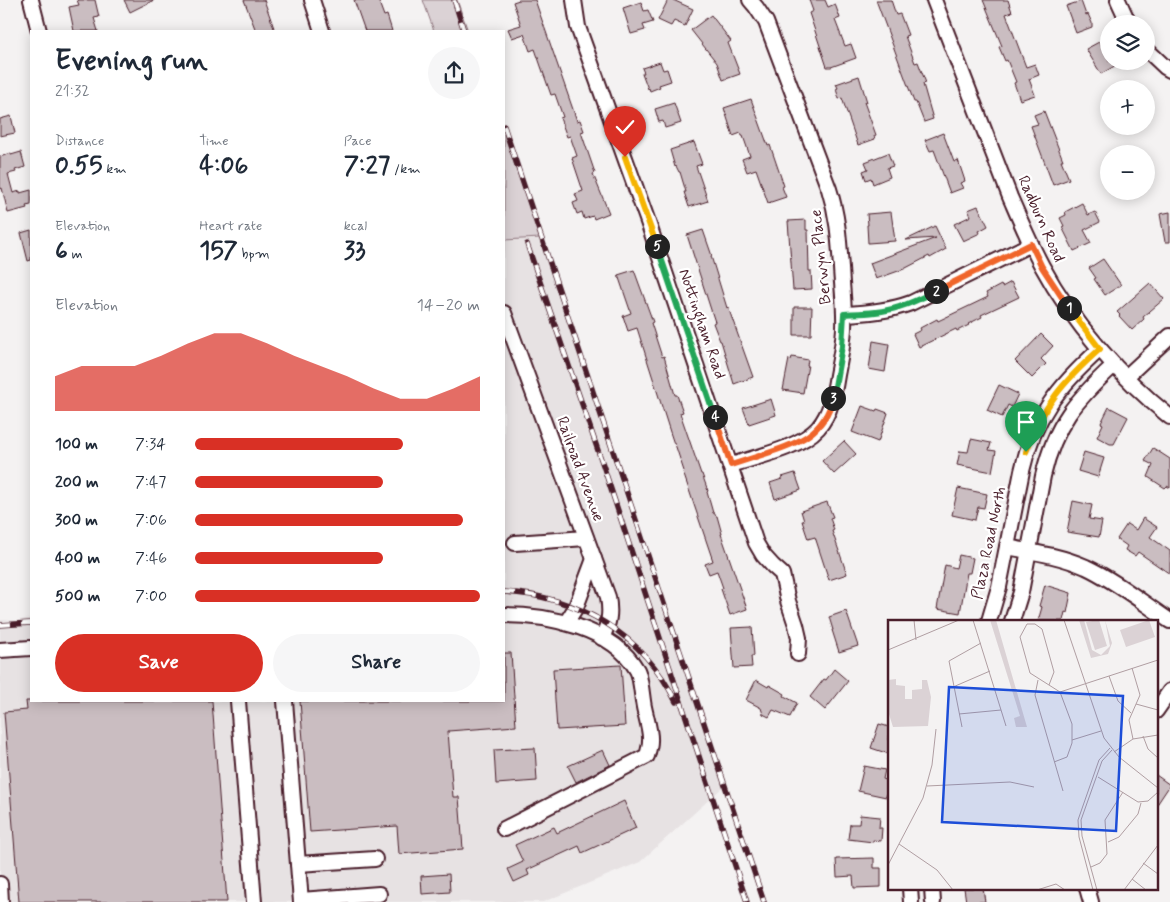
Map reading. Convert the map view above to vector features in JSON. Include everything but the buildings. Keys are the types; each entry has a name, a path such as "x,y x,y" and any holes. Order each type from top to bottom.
{"street":[{"path":"31,0 39,30"},
{"path":"312,0 322,30"},
{"name":"Nottingham Road","path":"574,0 578,27 648,222 756,542 764,555 782,574 799,638 798,654"},
{"name":"Berwyn Place","path":"731,465 797,443 807,437 826,417 835,391 842,346 844,314 835,207 766,22 750,0"},
{"name":"Radburn Road","path":"934,0 1010,197 1042,267 1055,288 1100,349 1144,395 1170,417"},
{"path":"1118,0 1125,15"},
{"path":"1155,58 1170,70"},
{"path":"844,314 885,311 905,305 1031,244"},
{"name":"Railroad Avenue","path":"505,317 608,597 610,607 608,625 602,638"},
{"path":"1126,377 1170,336"},
{"name":"Plaza Road North","path":"989,620 999,587 1024,462 1032,434 1050,401 1064,383 1100,349"},
{"path":"1012,620 1029,551 1047,458 1068,413 1081,397 1114,365"},
{"path":"515,543 586,538"},
{"path":"1007,547 1049,554 1100,574 1170,621"},
{"path":"566,623 576,607 594,560"},
{"path":"504,829 647,756 650,741 638,671 622,650 590,632 553,619 505,615"},
{"path":"0,650 30,648"},
{"path":"1158,708 1170,691"},
{"path":"238,702 254,902"},
{"path":"285,702 301,901 378,894"},
{"path":"298,864 375,859"},
{"path":"0,884 1,902"}],"shaded area":[{"path":"423,0 457,0 468,30 434,30"},
{"path":"505,137 540,238 505,240"},
{"path":"540,238 624,496 723,787 640,862 543,902 0,902 0,620 17,621 30,618 30,702 505,702 505,240"}],"railway":[{"path":"454,0 464,30"},
{"path":"505,129 764,902"},
{"path":"527,244 603,465 747,902"},
{"path":"505,592 531,595 557,601 605,623 627,638 646,657 662,678 676,702"},
{"path":"0,625 30,623"}],"route":[{"path":"625,157 731,465 797,443 807,437 826,417 835,391 844,330 844,314 872,313 898,308 1031,244 1055,288 1100,349 1064,383 1050,401 1032,434 1026,452"}]}
